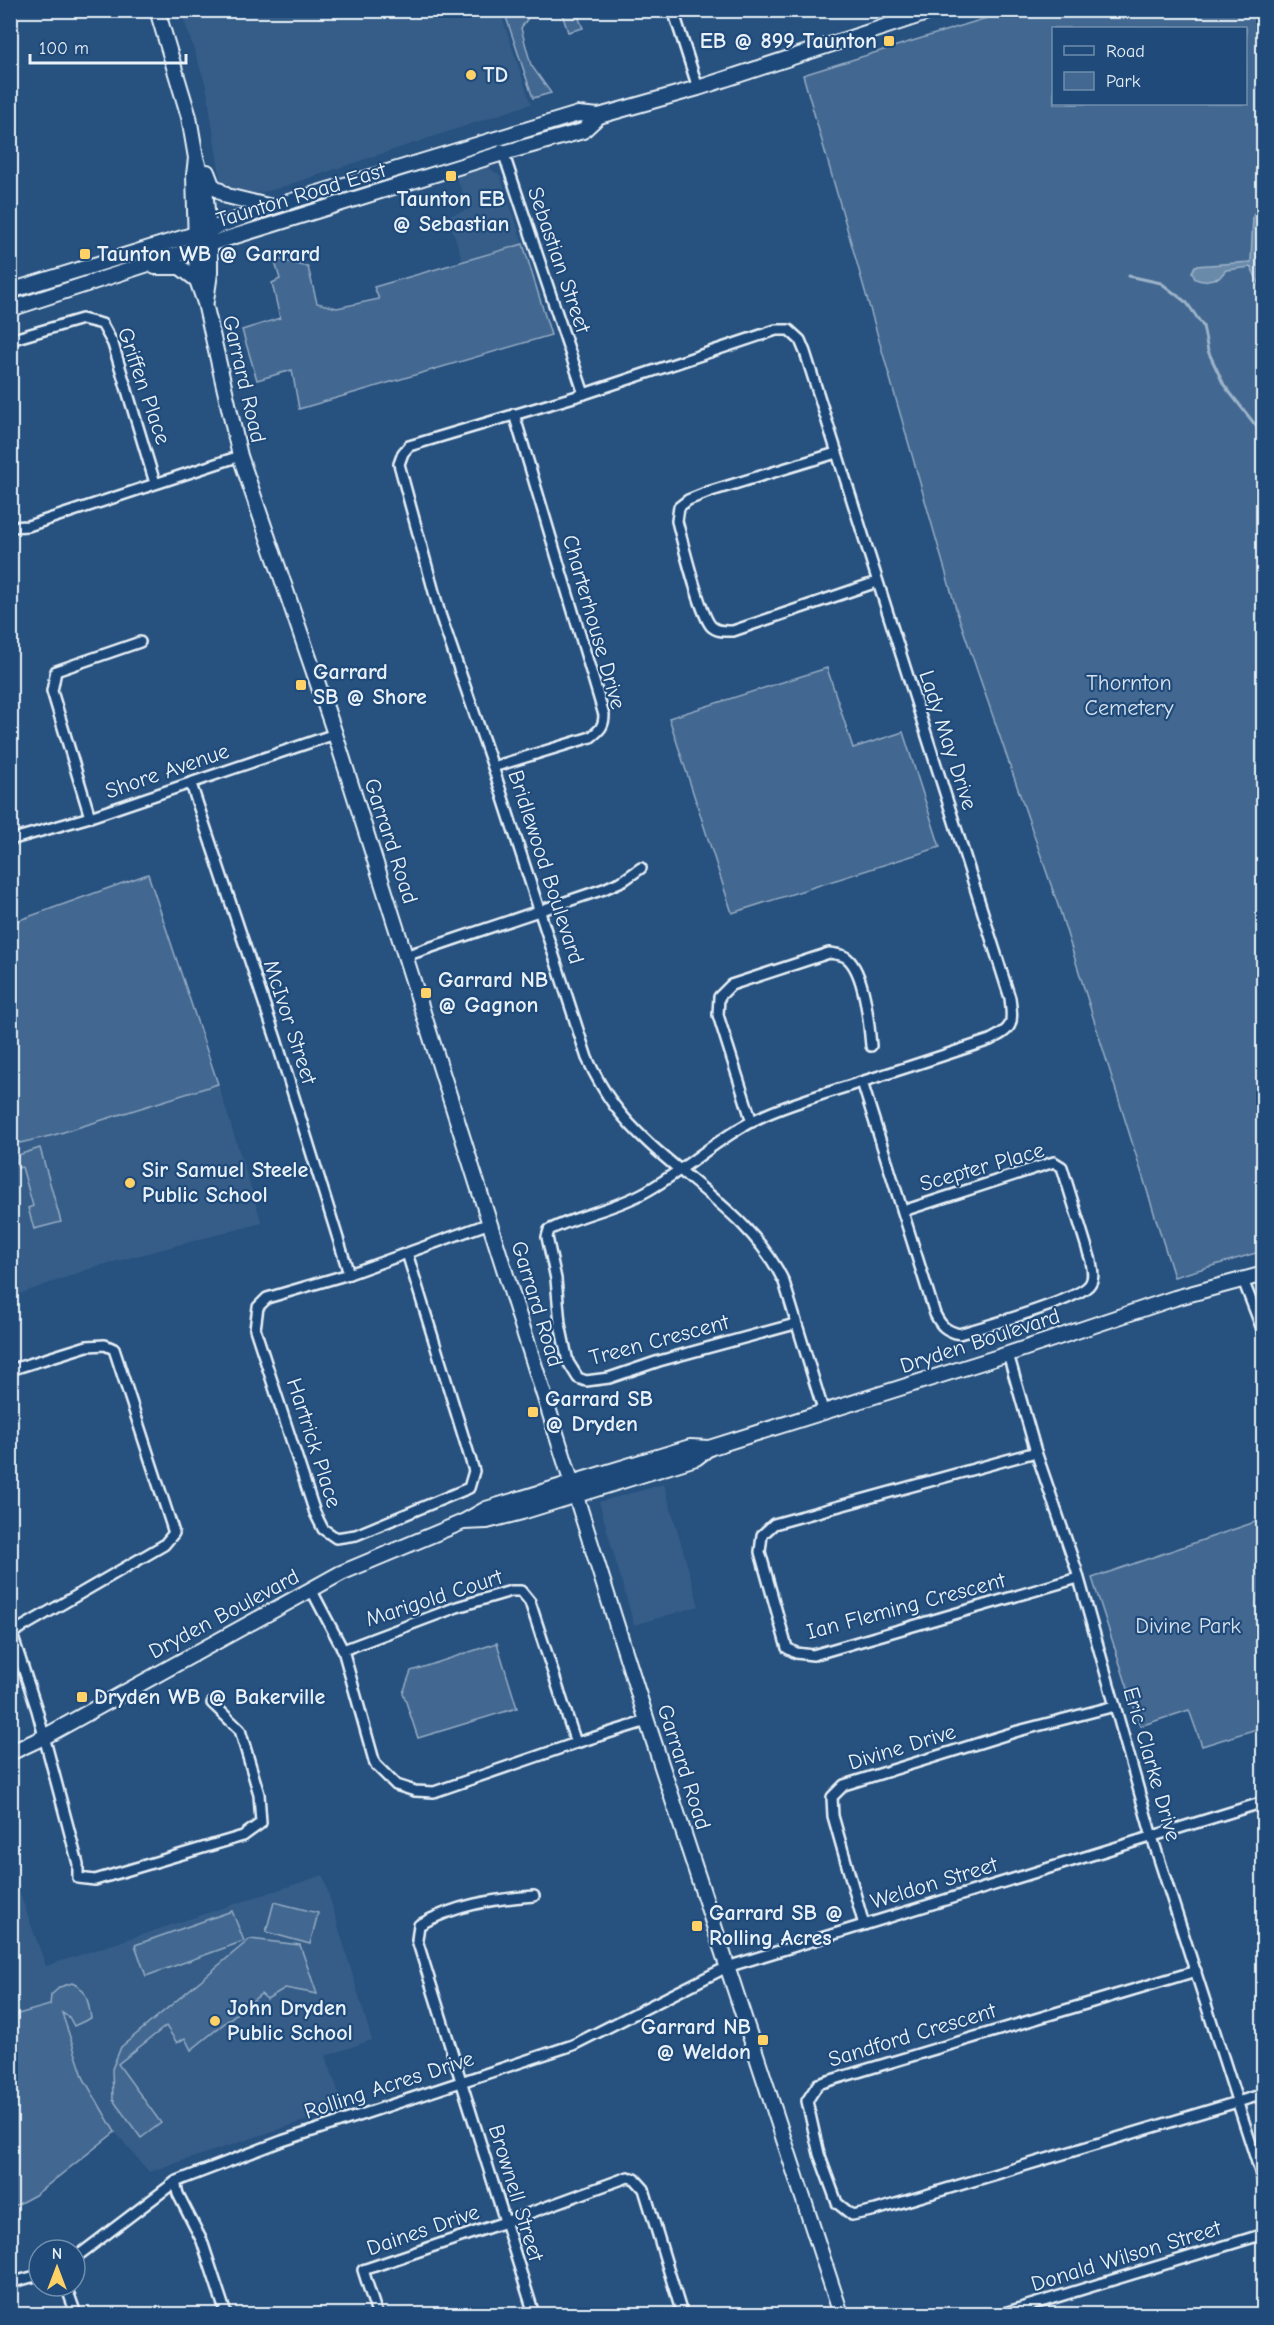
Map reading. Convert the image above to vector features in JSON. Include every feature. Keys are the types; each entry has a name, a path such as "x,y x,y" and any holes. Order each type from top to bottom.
{"street":[{"name":"Garrard Road","path":"157,10 189,117 193,139 196,158 194,176 203,246 210,273 206,303"},
{"path":"673,10 698,88"},
{"name":"Taunton Road East","path":"10,291 272,207 578,114 599,116 698,88 936,10"},
{"name":"Taunton Road East","path":"10,309 203,246 503,153 583,131 599,116"},
{"name":"Sebastian Street","path":"499,138 584,394"},
{"path":"193,139 212,185 227,196 272,207"},
{"name":"Garrard Road","path":"203,246 197,280 206,303 240,456 335,734 647,1721 841,2314"},
{"path":"144,267 180,267 197,280"},
{"name":"Griffen Place","path":"10,340 82,319 102,324 113,344 155,483"},
{"name":"Lady May Drive","path":"584,394 776,330 789,330 800,340 1010,998 1013,1021 1006,1031 990,1040 815,1096 752,1122 724,1138 680,1169"},
{"name":"Bridlewood Boulevard","path":"584,394 409,446 403,453 399,464 440,614 493,767 587,1058 597,1080 615,1106 634,1127 736,1218 775,1263 784,1282 824,1413"},
{"name":"Charterhouse Drive","path":"493,767 591,737 604,723 604,715 514,414"},
{"path":"836,453 708,492 688,500 679,507 677,521 703,610 711,626 719,631 733,631 877,582"},
{"path":"10,527 28,526 240,456"},
{"path":"90,817 52,691 56,671 140,642"},
{"name":"Shore Avenue","path":"10,840 90,817 335,734"},
{"name":"McIvor Street","path":"191,784 276,1039 349,1274"},
{"path":"405,956 604,889 624,880 641,868"},
{"path":"752,1122 718,1015 719,997 731,985 829,953 844,956 854,965 868,1009 871,1046"},
{"name":"Scepter Place","path":"862,1082 935,1314 941,1326 947,1331 958,1334 1084,1291 1092,1282 1091,1261 1062,1167 1054,1162 903,1211"},
{"name":"Treen Crescent","path":"680,1169 646,1192 549,1230 547,1237 556,1279 560,1324 572,1371 578,1378 592,1382 659,1360 795,1324"},
{"name":"Hartrick Place","path":"407,1253 474,1471 469,1488 356,1535 336,1538 323,1529 315,1513 269,1366 255,1329 258,1307 267,1298 349,1274 407,1253 490,1223"},
{"name":"Dryden Boulevard","path":"10,1753 44,1737 341,1573 463,1522 487,1521 690,1447 709,1449 1175,1298 1263,1274"},
{"path":"1243,1280 1263,1334"},
{"path":"10,1370 87,1346 105,1345 114,1349 174,1533 164,1545 11,1631 44,1737 78,1864 78,1878 95,1880 243,1836 261,1822 259,1794 240,1730 212,1703"},
{"name":"Eric Clarke Drive","path":"1008,1354 1036,1452 1078,1578 1152,1837 1263,2184"},
{"name":"Ian Fleming Crescent","path":"1036,1452 774,1524 762,1535 760,1552 787,1648 796,1653 813,1655 1078,1578"},
{"name":"Marigold Court","path":"312,1591 343,1650 375,1764 396,1785 415,1791 434,1792 647,1721"},
{"name":"Marigold Court","path":"343,1650 457,1607 521,1591 530,1602 576,1743"},
{"name":"Divine Drive","path":"864,1925 833,1816 832,1797 844,1785 1018,1731 1114,1706"},
{"name":"Weldon Street","path":"727,1967 1263,1802"},
{"name":"Brownell Street","path":"534,1896 497,1898 441,1913 419,1924 417,1940 534,2314"},
{"name":"Rolling Acres Drive","path":"87,2249 175,2182 282,2141 573,2044 727,1967"},
{"name":"Sandford Crescent","path":"1196,1971 818,2084 807,2101 819,2154 837,2203 852,2215 876,2211 1237,2102"},
{"path":"1237,2102 1263,2094"},
{"path":"506,2223 627,2177 635,2179 644,2189 682,2314"},
{"path":"175,2182 178,2194 202,2241 226,2314"},
{"name":"Daines Drive","path":"377,2314 363,2270 506,2223"},
{"name":"Donald Wilson Street","path":"1001,2314 1263,2234"},
{"path":"10,2283 27,2278"},
{"path":"70,2298 76,2314"}],"shaded area":[{"path":"181,11 500,11 531,104 273,190 245,195 221,183 206,86"},
{"path":"486,166 500,175 523,244 463,262 448,216 470,209 455,175"},
{"path":"1263,206 1263,284 1260,286 1251,267 1226,270 1219,278 1202,281 1195,279 1192,272 1195,266 1251,262 1253,216 1257,209"},
{"name":"Sir Samuel Steele Public School","path":"218,1084 262,1223 95,1267 11,1297 10,1136 20,1143 54,1135"},
{"path":"664,1484 699,1606 634,1625 599,1502"},
{"name":"John Dryden Public School","path":"10,1866 46,1966 323,1875 372,2040 326,2056 344,2108 149,2172 115,2132 84,2079 59,2003 11,2016"}],"green space":[{"path":"504,11 540,11 530,15 521,28 531,65 551,93 533,98"},
{"path":"561,11 576,11 583,28 568,32"},
{"name":"Thornton Cemetery","path":"1009,11 1263,11 1263,1251 1174,1277 1060,911 957,612 803,75"},
{"path":"523,244 551,335 299,409 292,370 257,380 242,330 280,318 272,283 280,279 274,258 308,267 317,303 337,308 379,299 374,287"},
{"path":"827,668 853,748 903,732 940,847 732,913 669,718"},
{"path":"148,874 218,1084 54,1135 20,1143 10,1136 11,923"},
{"path":"40,1148 61,1222 34,1229 28,1208 33,1206 22,1167 18,1168 15,1156"},
{"name":"Divine Park","path":"1258,1521 1264,1537 1263,1727 1202,1746 1189,1710 1140,1726 1092,1578"},
{"path":"497,1643 517,1708 418,1738 403,1693 411,1671"},
{"path":"274,1902 318,1913 310,1944 266,1932"},
{"path":"232,1911 244,1941 146,1976 135,1945"},
{"path":"250,1939 300,1945 317,1994 285,1988 267,1999 261,1994 191,2050 185,2038 177,2043 166,2026 118,2064 161,2123 141,2138 113,2100 112,2069 121,2047"},
{"path":"72,1983 84,1993 91,2018 74,2026 69,2017 62,2013 84,2079 115,2132 35,2195 11,2208 11,2016 50,2005 51,1995 60,1987"}],"waterway":[{"path":"1129,276 1161,283 1187,303 1203,326 1208,351 1224,385 1264,436"}],"place":[{"name":"EB @ 899 Taunton","path":"889,41"},
{"name":"TD","path":"471,75"},
{"name":"Taunton EB @ Sebastian","path":"451,176"},
{"name":"Taunton WB @ Garrard","path":"85,254"},
{"name":"Garrard SB @ Shore","path":"301,685"},
{"name":"Garrard NB @ Gagnon","path":"426,993"},
{"name":"Sir Samuel Steele Public School","path":"130,1183"},
{"name":"Garrard SB @ Dryden","path":"533,1412"},
{"name":"Dryden WB @ Bakerville","path":"82,1697"},
{"name":"Garrard SB @ Rolling Acres","path":"697,1926"},
{"name":"John Dryden Public School","path":"215,2021"},
{"name":"Garrard NB @ Weldon","path":"763,2040"}]}
